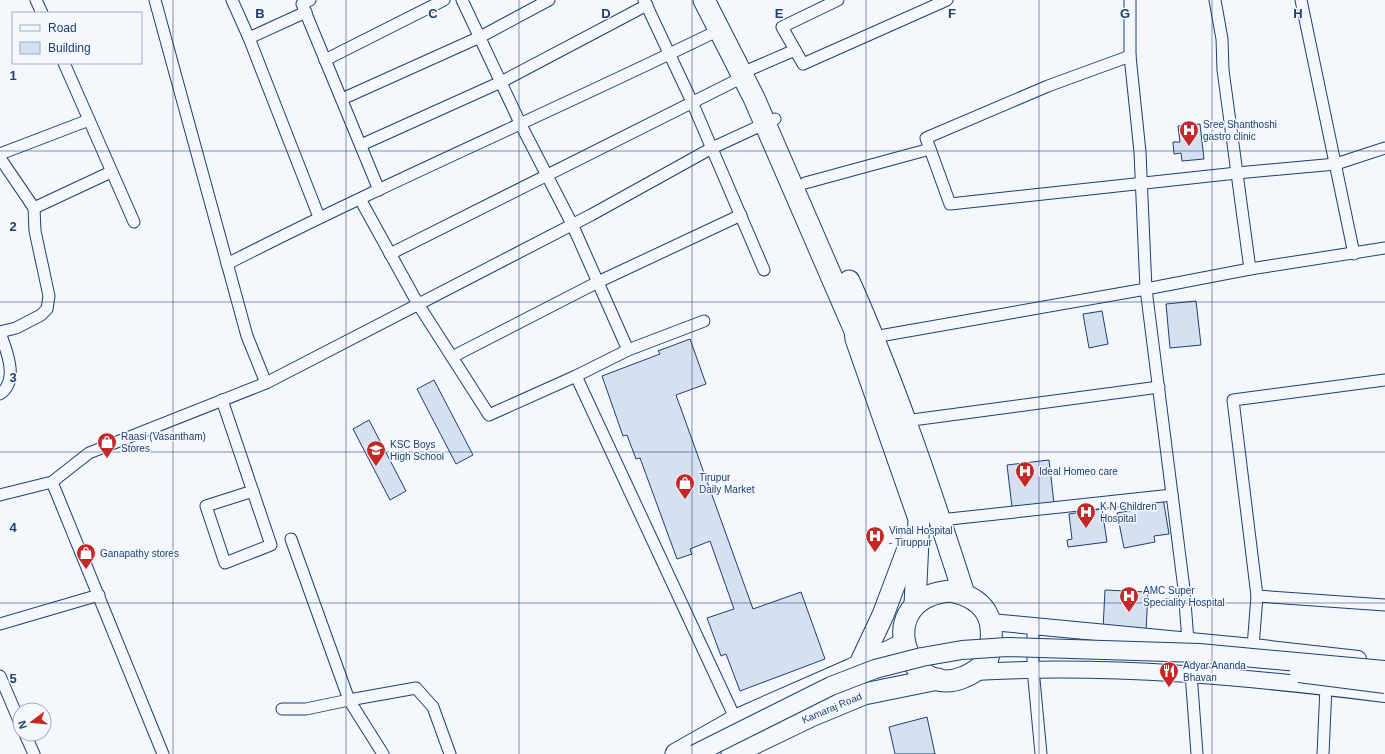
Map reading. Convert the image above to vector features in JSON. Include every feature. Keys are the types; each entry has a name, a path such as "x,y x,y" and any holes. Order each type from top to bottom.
{"highway":[{"path":"704,0 719,30 747,73"},
{"path":"715,0 770,121 855,331 865,338 905,421 964,594"},
{"path":"770,121 805,183 865,338 919,519 915,605"},
{"path":"864,694 859,666 884,615 919,519"},
{"path":"951,591 964,594 976,600 985,610 991,622 992,636 987,662 963,678 950,680 938,679 926,674 916,667 908,656 904,644 903,630 907,616 915,605 925,596 938,592 951,591"},
{"path":"676,754 736,720 859,666 904,644"},
{"name":"Kamaraj Road","path":"732,754 811,716 864,694 938,679"}],"main road":[{"path":"695,754 838,683 888,665 922,656 962,650 1007,647 1199,653 1385,670"},
{"path":"714,754 833,695 868,683 963,660 1005,658 1073,658 1215,662 1385,684"}],"street":[{"path":"36,0 42,12"},
{"path":"155,0 247,336 266,383"},
{"path":"232,0 249,38 319,217"},
{"path":"310,0 302,4 379,190"},
{"path":"326,60 444,0"},
{"path":"462,0 520,125 572,224 628,350"},
{"path":"342,99 480,37 549,0"},
{"path":"838,0 782,27 803,64 947,0"},
{"path":"1130,0 1130,56 1140,152 1146,289 1184,589 1188,641"},
{"path":"1215,0 1222,39 1223,70 1250,269"},
{"path":"1301,0 1354,254"},
{"path":"361,145 501,82 646,3 668,55 692,102 764,270"},
{"path":"249,38 306,12"},
{"path":"227,264 319,217 520,125 719,30"},
{"path":"390,254 795,50"},
{"path":"1130,56 1048,86 926,138 950,204 1237,173 1336,164 1385,148"},
{"path":"64,64 134,222"},
{"path":"0,154 89,120"},
{"path":"0,495 52,482 89,453 266,383 572,224 712,148 770,121"},
{"path":"805,183 930,149"},
{"path":"0,158 34,208 35,230 49,296 47,309 41,315 28,322 0,332 6,347 10,372 10,383 0,394"},
{"path":"34,208 111,172"},
{"path":"360,199 418,304 489,415 576,376 628,350 704,321"},
{"path":"452,357 598,282 741,214"},
{"path":"865,338 1146,289 1250,269 1385,248"},
{"path":"576,376 736,720"},
{"path":"1253,646 1257,596 1233,400 1385,380"},
{"path":"905,421 1159,387"},
{"path":"222,400 271,545 225,563 206,506 252,491"},
{"path":"52,482 163,754"},
{"path":"940,520 1172,495"},
{"path":"291,539 349,700 383,754"},
{"path":"0,624 98,595"},
{"path":"1257,596 1385,605"},
{"path":"991,622 1253,646 1385,662"},
{"path":"1033,626 1032,669 1041,754"},
{"path":"974,672 1032,669 1191,673 1385,694"},
{"path":"1191,673 1197,754"},
{"path":"0,676 12,704"},
{"path":"1323,754 1326,687"},
{"path":"282,709 306,709 416,688 433,707 450,754"},
{"path":"29,742 34,754"}],"building":[{"path":"1200,124 1204,159 1182,161 1181,153 1174,154 1173,142 1180,142 1178,126"},
{"path":"1196,301 1201,345 1170,348 1166,304"},
{"path":"1102,311 1108,344 1089,348 1083,314"},
{"name":"Tirupur Daily Market","path":"690,339 706,384 676,395 753,609 801,592 825,659 740,691 726,654 721,656 707,618 734,609 710,541 690,549 692,554 677,559 640,458 636,459 627,435 623,436 602,376 660,354 658,351"},
{"path":"434,380 473,455 456,464 417,389"},
{"path":"369,420 406,491 390,500 353,429"},
{"path":"1049,460 1054,503 1012,507 1007,465"},
{"path":"1163,498 1169,534 1154,536 1155,542 1124,548 1117,513 1146,508 1145,501"},
{"path":"1102,509 1107,542 1068,547 1067,540 1072,539 1069,514"},
{"path":"1105,590 1148,592 1146,631 1103,629"},
{"path":"927,717 935,754 895,754 889,727"}],"place":[{"name":"Sree Shanthoshi gastro clinic","path":"1189,147"},
{"name":"Raasi (Vasantham) Stores","path":"107,459"},
{"name":"KSC Boys High School","path":"376,467"},
{"name":"Ideal Homeo care","path":"1025,488"},
{"name":"Tirupur Daily Market","path":"685,500"},
{"name":"K N Children Hospital","path":"1086,529"},
{"name":"Vimal Hospital - Tiruppur","path":"875,553"},
{"name":"Ganapathy stores","path":"86,570"},
{"name":"AMC Super Speciality Hospital","path":"1129,613"},
{"name":"Adyar Ananda Bhavan","path":"1169,688"}]}
